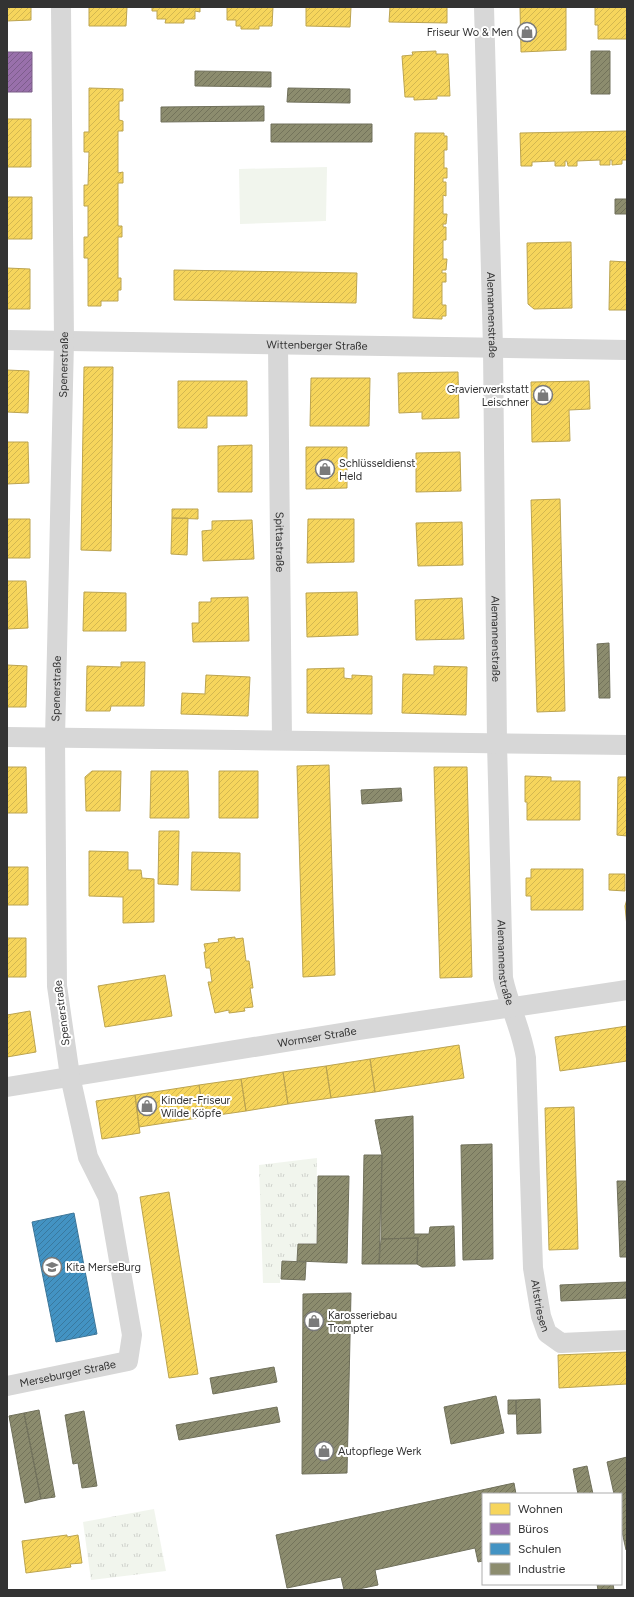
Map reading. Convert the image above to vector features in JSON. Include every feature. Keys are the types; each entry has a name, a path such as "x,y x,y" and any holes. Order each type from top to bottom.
{"street":[{"name":"Spenerstraße","path":"61,7 64,341 55,738 57,986 70,1076 88,1157 108,1197 132,1335 128,1360"},
{"name":"Alemannenstraße","path":"484,7 493,348 498,743 503,978 511,1007 519,1028 526,1058 533,1268"},
{"name":"Wittenberger Straße","path":"7,340 627,350"},
{"name":"Spittastraße","path":"278,345 282,740"},
{"path":"7,737 627,745"},
{"name":"Wormser Straße","path":"7,1087 627,990"},
{"name":"Altstriesen","path":"533,1268 541,1316 547,1333 560,1343 627,1340"},
{"name":"Merseburger Straße","path":"7,1386 128,1360"}],"green space":[{"path":"327,167 326,221 240,224 239,169"},
{"path":"317,1158 316,1243 298,1243 297,1261 281,1260 280,1283 263,1283 259,1165"},
{"path":"154,1509 166,1571 91,1580 83,1522"}],"building: Wohnen":[{"path":"7,7 31,7 31,20 7,21"},
{"path":"89,7 127,7 126,26 89,26"},
{"path":"152,7 200,7 200,12 195,11 195,19 184,19 184,23 165,23 166,19 157,19 157,11 152,11"},
{"path":"227,7 273,7 272,26 259,26 259,29 241,29 241,26 236,26 236,20 227,20"},
{"path":"306,7 351,7 350,27 306,26"},
{"path":"390,7 447,7 447,23 389,22"},
{"path":"520,7 566,7 566,50 521,52"},
{"path":"595,7 627,7 627,39 598,39 598,25 595,25"},
{"path":"436,51 436,54 448,54 450,96 437,96 437,99 414,100 414,97 405,97 402,56 413,55 412,52"},
{"path":"89,88 123,89 123,101 119,101 119,120 123,121 123,131 118,131 118,173 123,172 123,183 118,183 118,226 122,226 122,237 118,237 118,278 121,278 121,290 118,290 118,301 101,301 101,306 88,306 88,258 84,258 84,237 88,237 88,206 84,206 84,185 88,185 89,152 84,152 84,132 89,132"},
{"path":"7,119 31,119 31,167 7,167"},
{"path":"627,131 627,160 622,160 622,164 612,165 612,160 610,160 610,165 600,165 600,160 577,161 577,166 568,166 567,161 565,161 565,166 555,166 555,161 532,162 532,166 521,166 520,133"},
{"path":"415,133 444,133 444,136 447,136 447,150 444,150 444,168 447,168 447,178 443,178 443,182 446,182 446,196 443,195 443,214 447,214 446,224 443,224 443,227 446,227 446,240 443,240 443,259 447,259 446,270 442,270 442,273 446,273 446,282 442,282 442,305 446,305 446,316 442,316 442,319 413,318"},
{"path":"7,197 32,197 32,239 7,239"},
{"path":"571,242 572,308 534,309 528,304 527,243"},
{"path":"610,261 627,262 627,310 609,310"},
{"path":"7,268 30,269 30,309 7,309"},
{"path":"174,270 357,273 356,303 174,300"},
{"path":"84,367 113,367 111,551 81,550"},
{"path":"7,370 29,371 28,413 7,412"},
{"path":"458,372 459,418 422,419 422,412 399,413 398,373"},
{"path":"311,378 370,378 369,426 310,426"},
{"path":"178,381 247,381 247,416 207,416 207,428 178,428"},
{"path":"589,381 590,409 569,410 570,441 532,442 531,382"},
{"path":"7,442 28,442 29,483 7,484"},
{"path":"252,445 252,492 218,492 218,446"},
{"path":"306,447 347,447 347,488 306,489"},
{"path":"460,452 461,491 416,492 416,453"},
{"path":"560,499 565,711 537,712 531,500"},
{"path":"172,509 198,509 198,519 172,518"},
{"path":"172,518 188,518 187,555 171,554"},
{"path":"7,519 30,519 30,558 7,558"},
{"path":"308,519 354,519 354,562 307,563"},
{"path":"252,520 254,559 203,561 202,531 212,530 212,521"},
{"path":"462,522 463,565 418,566 416,523"},
{"path":"7,581 26,581 28,628 7,629"},
{"path":"84,592 126,593 126,631 83,631"},
{"path":"357,592 358,635 307,637 306,593"},
{"path":"248,597 249,641 193,642 192,623 199,623 199,602 211,602 211,598"},
{"path":"462,598 464,639 416,640 415,600"},
{"path":"121,662 145,662 144,706 111,706 110,711 86,711 87,666 121,667"},
{"path":"7,665 27,666 26,707 7,707"},
{"path":"434,666 467,667 466,715 402,713 403,674 434,675"},
{"path":"344,668 344,678 352,679 352,675 372,676 372,714 307,713 307,669"},
{"path":"206,675 250,677 248,716 181,714 182,693 205,694"},
{"path":"329,765 335,975 303,977 297,766"},
{"path":"7,767 26,767 27,813 7,813"},
{"path":"434,767 467,767 472,977 440,978"},
{"path":"92,771 121,771 120,811 86,811 85,777"},
{"path":"151,771 188,771 189,818 150,818"},
{"path":"219,771 258,771 258,818 219,818"},
{"path":"525,776 551,777 551,781 580,781 580,820 527,820"},
{"path":"618,777 627,777 627,836 617,835"},
{"path":"159,831 179,831 178,885 158,884"},
{"path":"89,851 128,852 128,870 141,870 142,878 154,879 154,922 123,923 123,897 89,896"},
{"path":"192,852 240,853 240,891 191,890"},
{"path":"7,867 28,867 28,905 7,905"},
{"path":"531,869 583,869 583,910 531,910 531,896 526,896 526,878 531,878"},
{"path":"609,874 625,874 625,891 609,890"},
{"path":"627,899 627,927 625,906"},
{"path":"235,937 235,939 243,938 246,961 249,961 253,988 250,988 253,1007 244,1008 245,1011 229,1013 229,1010 215,1013 208,982 212,982 210,968 206,968 204,952 206,952 204,944 219,942 218,939"},
{"path":"7,938 26,938 26,977 7,977"},
{"path":"165,975 172,1016 105,1027 98,986"},
{"path":"30,1011 36,1052 7,1057 7,1015"},
{"path":"627,1026 627,1061 560,1071 555,1037"},
{"path":"459,1045 464,1078 375,1092 370,1059"},
{"path":"370,1059 375,1092 331,1098 326,1066"},
{"path":"326,1066 331,1098 288,1104 283,1072"},
{"path":"283,1072 288,1104 246,1111 241,1079"},
{"path":"241,1079 246,1111 204,1117 199,1085"},
{"path":"199,1085 204,1117 139,1127 135,1095"},
{"path":"135,1095 140,1133 102,1139 96,1101"},
{"path":"574,1107 578,1249 549,1250 545,1108"},
{"path":"169,1192 198,1374 169,1378 140,1197"},
{"path":"627,1352 627,1384 559,1388 558,1355"},
{"path":"67,1535 67,1537 78,1535 82,1563 70,1564 71,1567 26,1573 22,1541"}],"building: Büros":[{"path":"7,52 32,52 32,92 7,92"}],"building: Schulen":[{"path":"74,1213 97,1334 56,1342 32,1222"}],"building: Industrie":[{"path":"591,51 610,51 610,94 591,94"},
{"path":"195,71 271,72 271,87 195,86"},
{"path":"288,88 350,89 350,103 287,102"},
{"path":"264,106 264,121 161,122 161,107"},
{"path":"271,124 372,124 372,142 271,142"},
{"path":"615,199 627,199 627,214 615,214"},
{"path":"609,643 610,698 599,698 597,644"},
{"path":"401,788 402,801 362,804 361,790"},
{"path":"413,1116 414,1234 429,1234 430,1227 454,1226 455,1266 422,1267 417,1264 418,1238 381,1239 382,1155 375,1120"},
{"path":"492,1144 493,1259 463,1260 461,1145"},
{"path":"364,1155 382,1155 379,1264 362,1264"},
{"path":"318,1176 349,1176 347,1263 297,1261 298,1244 317,1244"},
{"path":"617,1181 627,1181 627,1257 620,1257"},
{"path":"418,1238 417,1264 379,1264 381,1239"},
{"path":"282,1261 306,1262 305,1280 281,1279"},
{"path":"627,1282 627,1298 561,1301 560,1285"},
{"path":"351,1293 347,1473 302,1474 303,1294"},
{"path":"274,1367 277,1382 213,1394 210,1378"},
{"path":"496,1396 504,1433 451,1444 444,1407"},
{"path":"540,1399 541,1433 517,1434 516,1400"},
{"path":"508,1400 516,1400 516,1414 508,1414"},
{"path":"277,1407 280,1422 179,1440 176,1425"},
{"path":"39,1410 55,1497 41,1499 24,1413"},
{"path":"84,1411 97,1486 82,1488 78,1463 73,1464 65,1415"},
{"path":"24,1413 41,1499 25,1503 9,1416"},
{"path":"627,1457 627,1550 622,1532 622,1493 614,1493 607,1462"},
{"path":"587,1466 593,1493 578,1493 573,1469"},
{"path":"514,1483 516,1493 482,1493 482,1561 478,1562 475,1548 375,1570 378,1585 354,1590 344,1590 341,1577 287,1588 276,1535"},
{"path":"597,1585 613,1585 614,1590 598,1590"}],"place":[{"name":"Friseur Wo & Men","path":"527,32"},
{"name":"Gravierwerkstatt Leischner","path":"543,395"},
{"name":"Schlüsseldienst Held","path":"325,469"},
{"name":"Kinder-Friseur Wilde Köpfe","path":"147,1106"},
{"name":"Kita MerseBurg","path":"52,1267"},
{"name":"Karosseriebau Trompter","path":"314,1321"},
{"name":"Autopflege Werk","path":"324,1451"}]}
